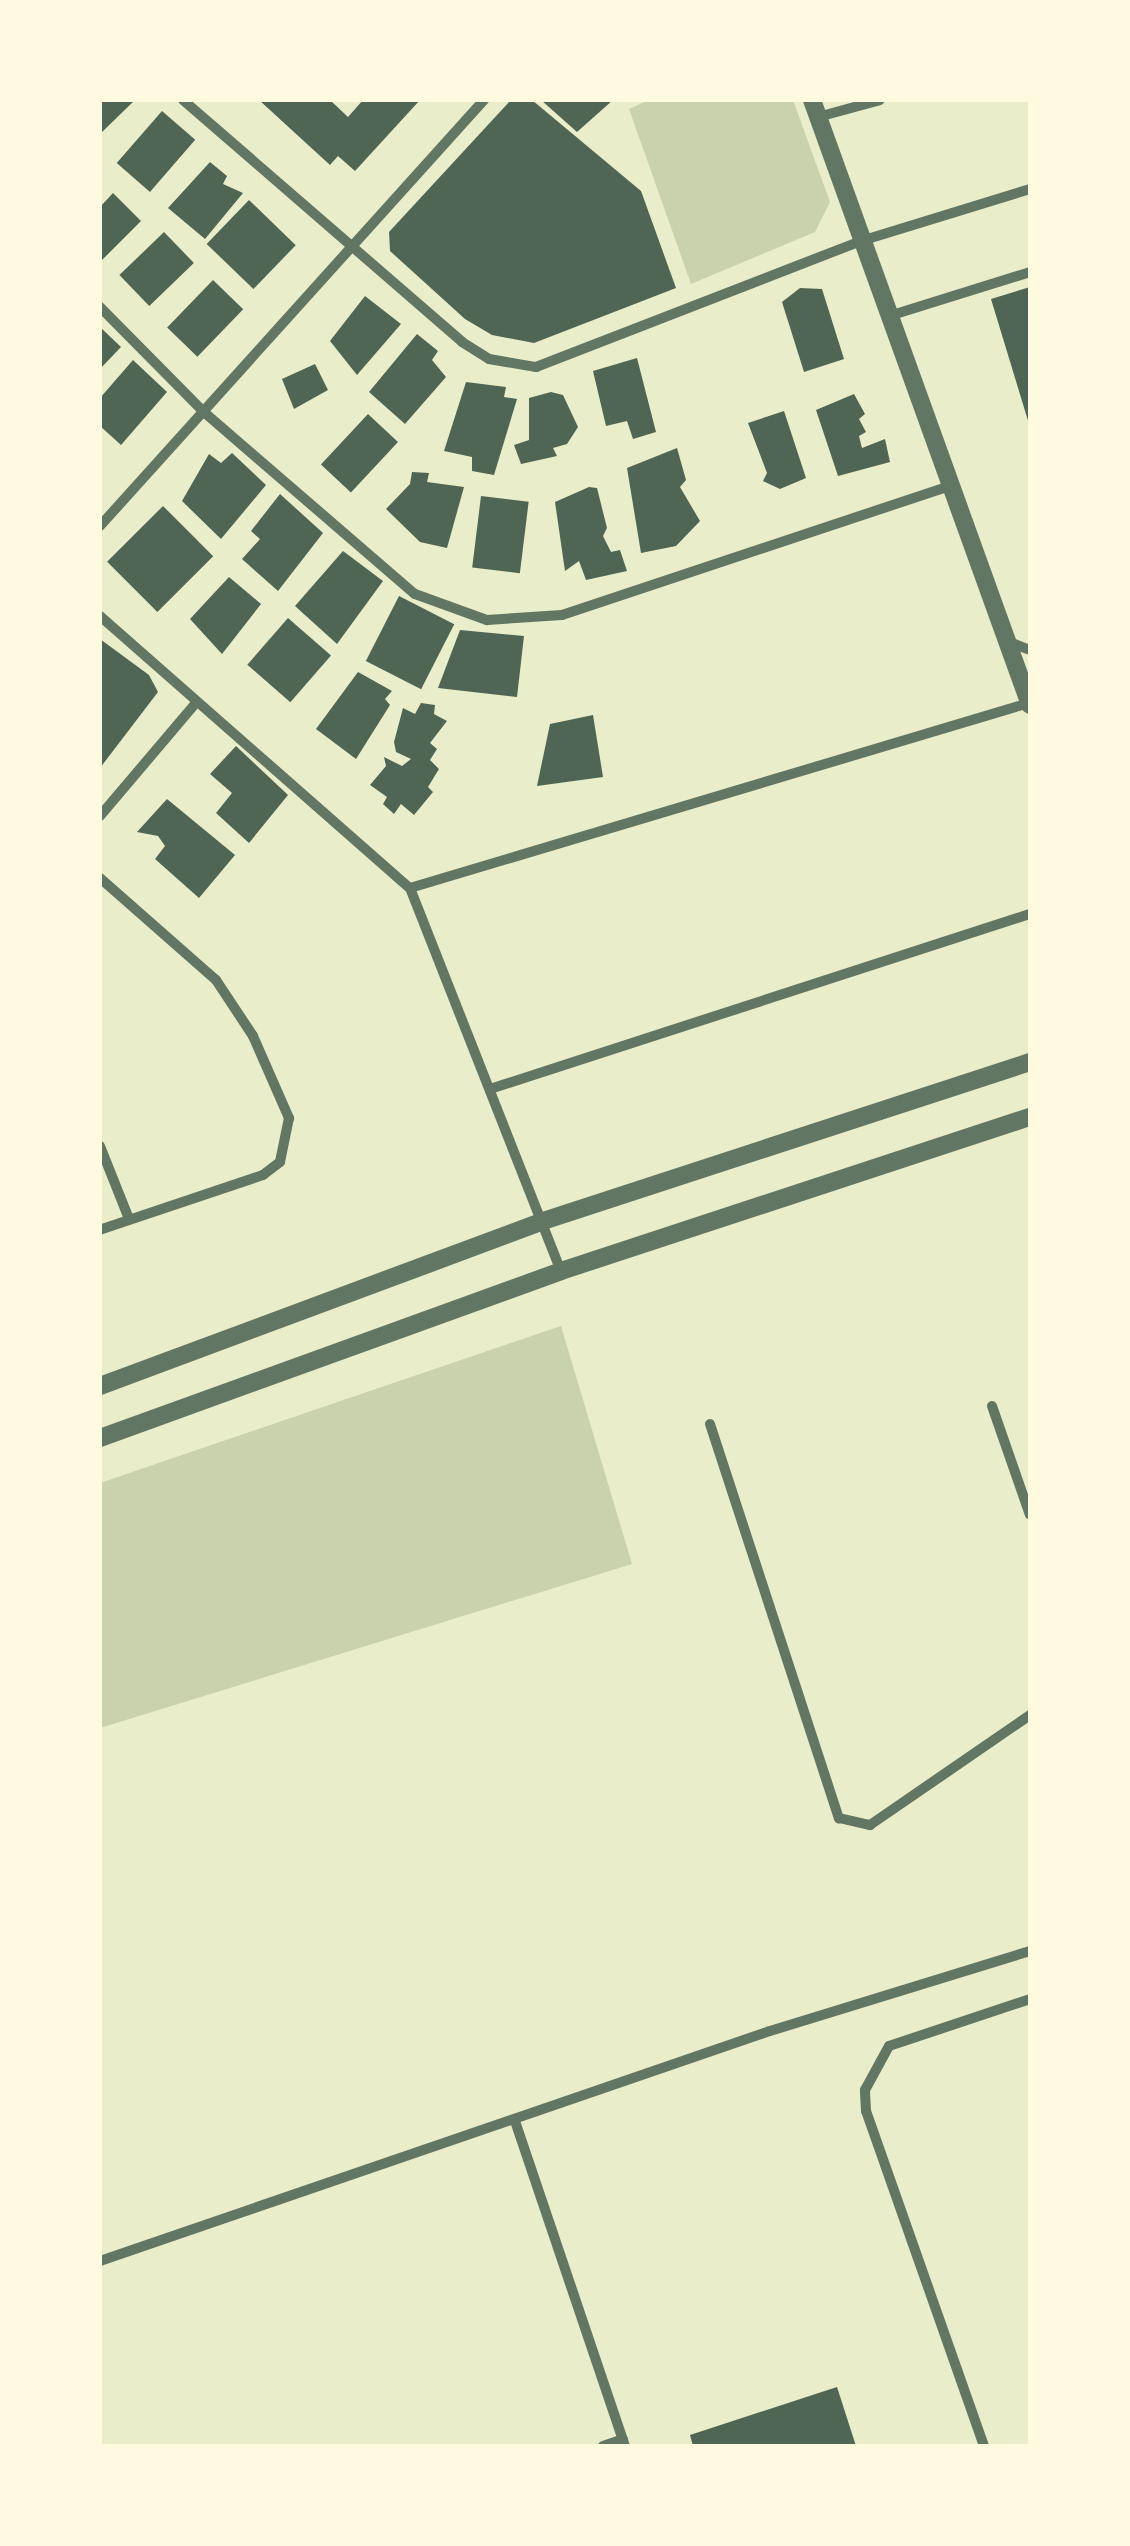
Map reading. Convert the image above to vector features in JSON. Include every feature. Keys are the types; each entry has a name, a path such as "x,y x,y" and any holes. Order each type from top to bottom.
{"street":[{"path":"183,100 349,250 462,342 489,359 536,367 861,241 1030,189"},
{"path":"100,526 480,104 465,100"},
{"path":"410,888 1030,704 1021,647 949,486 815,108 880,100"},
{"path":"888,316 1030,272"},
{"path":"100,306 205,413 416,594 486,620 562,615 949,486"},
{"path":"100,616 195,704 410,888 561,1271"},
{"path":"100,816 195,704"},
{"path":"100,878 216,980 253,1036 289,1118 280,1162 263,1175 100,1230"},
{"path":"490,1089 1030,914"},
{"path":"100,1386 540,1222 1030,1062"},
{"path":"100,1438 561,1271 1030,1117"},
{"path":"100,1146 129,1219"},
{"path":"992,1406 1030,1515"},
{"path":"710,1424 839,1818 870,1825 1030,1715"},
{"path":"100,2261 516,2124 770,2032 1030,1950"},
{"path":"984,2446 866,2110 864,2090 889,2046 1030,1999"},
{"path":"516,2124 624,2442 604,2446"}],"green space":[{"path":"649,100 793,100 830,202 815,232 691,284 629,109"},
{"path":"561,1326 632,1564 100,1728 100,1483"}],"building":[{"path":"100,100 135,100 100,134"},
{"path":"259,100 330,100 348,117 363,100 420,100 355,171 338,156 330,165"},
{"path":"511,100 532,100 641,191 676,288 534,343 492,335 465,319 390,251 389,232"},
{"path":"541,100 613,100 577,132"},
{"path":"162,111 195,140 150,192 117,163"},
{"path":"210,162 227,176 223,184 243,193 205,239 168,208"},
{"path":"113,193 141,221 100,262 100,207"},
{"path":"249,200 296,245 253,289 207,244"},
{"path":"164,232 194,263 149,306 119,275"},
{"path":"213,280 243,309 197,357 167,327"},
{"path":"1030,287 1030,424 1029,424 991,299"},
{"path":"800,288 822,289 844,359 804,372 782,302"},
{"path":"365,296 401,324 357,375 330,341"},
{"path":"100,327 121,347 100,369"},
{"path":"417,334 438,351 432,360 446,377 405,424 369,392"},
{"path":"637,358 656,432 633,439 627,421 606,426 593,371"},
{"path":"133,360 167,392 121,445 100,426 100,398"},
{"path":"315,364 328,390 294,409 282,379"},
{"path":"466,382 506,387 504,397 517,399 494,475 472,471 472,457 444,451"},
{"path":"551,392 563,395 578,427 567,444 553,448 557,456 521,464 514,445 529,440 529,398"},
{"path":"854,394 865,414 859,419 866,432 859,436 862,448 885,439 890,462 838,476 816,410"},
{"path":"784,411 806,478 780,489 763,481 767,473 748,423"},
{"path":"368,414 398,442 351,492 321,464"},
{"path":"677,448 686,480 680,487 700,521 676,546 641,553 627,468"},
{"path":"232,453 266,485 221,539 182,501 209,454 221,463"},
{"path":"412,472 429,473 427,482 464,487 447,548 420,542 386,509 410,484"},
{"path":"589,487 597,488 607,528 603,536 611,552 620,550 627,571 586,580 579,561 565,571 555,502"},
{"path":"280,494 323,533 278,591 242,559 260,539 251,531"},
{"path":"481,496 529,502 520,573 472,567"},
{"path":"163,506 213,556 157,612 107,562"},
{"path":"343,551 383,581 337,644 295,606"},
{"path":"229,577 261,604 222,654 190,619"},
{"path":"399,596 454,624 421,689 366,661"},
{"path":"288,618 331,655 290,702 247,665"},
{"path":"460,630 524,636 517,697 438,688"},
{"path":"100,639 149,675 158,692 100,768"},
{"path":"358,672 392,691 385,699 390,705 356,759 316,729"},
{"path":"421,703 435,705 434,714 447,721 430,743 437,749 430,760 439,769 428,787 433,792 414,815 401,804 394,814 383,804 387,797 370,785 386,766 384,757 402,766 411,759 396,752 394,742 403,708 415,714"},
{"path":"593,715 603,777 537,786 550,724"},
{"path":"236,746 288,795 249,843 216,813 232,793 210,774"},
{"path":"167,799 235,855 199,898 155,859 165,846 158,836 137,832"},
{"path":"837,2387 856,2446 693,2446 690,2435"}]}
